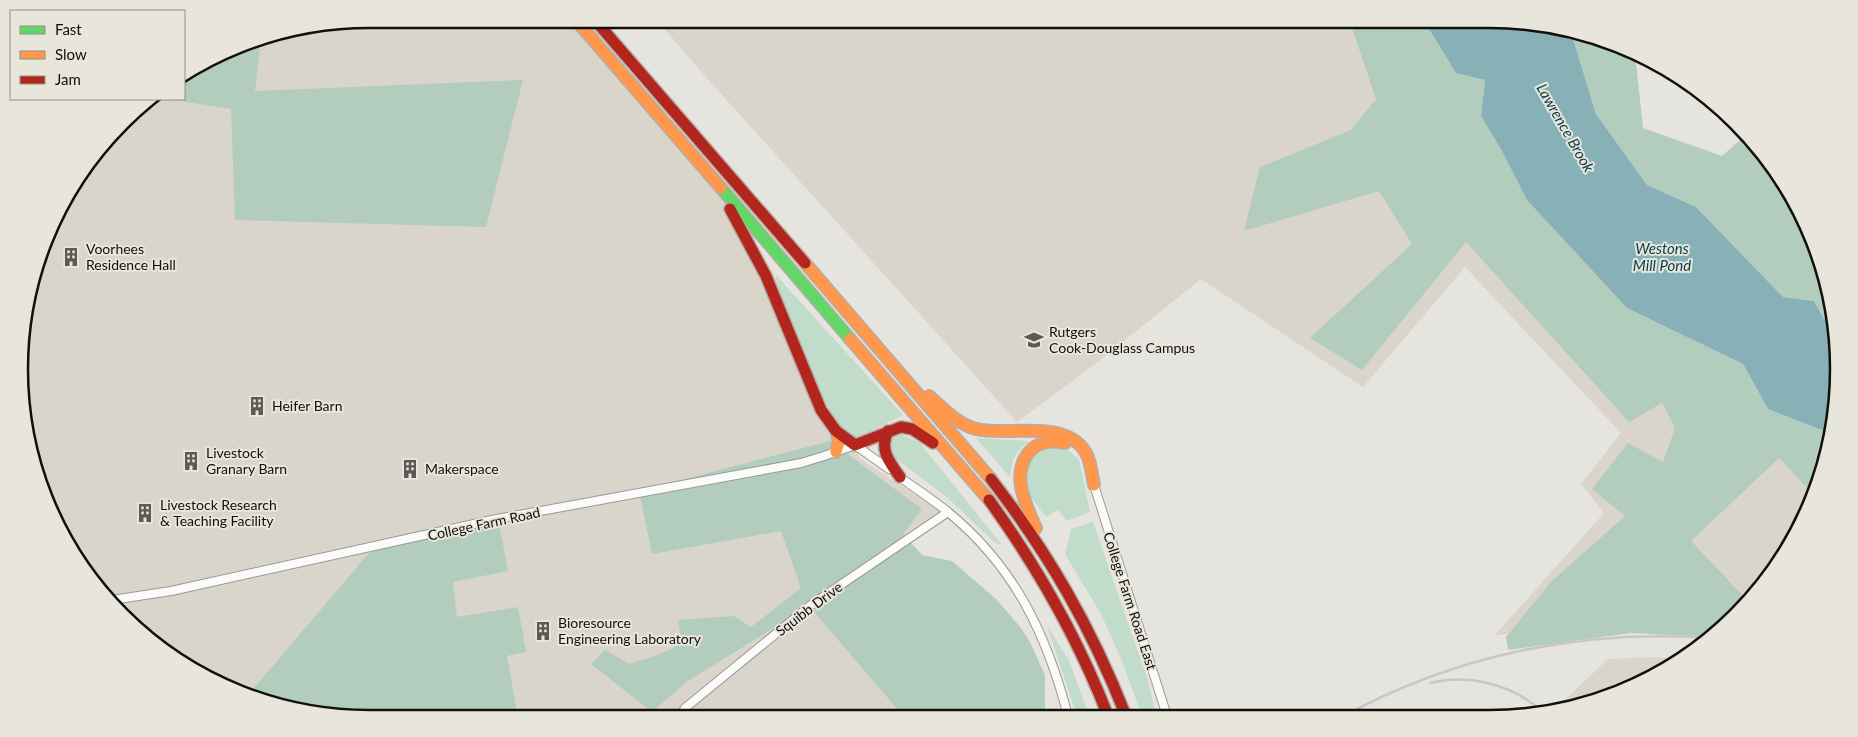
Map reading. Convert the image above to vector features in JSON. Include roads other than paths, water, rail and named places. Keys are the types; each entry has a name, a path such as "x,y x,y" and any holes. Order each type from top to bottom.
{"highway":[{"path":"582,28 988,499 1035,566 1075,639 1105,710"},
{"path":"602,28 999,488 1048,556"},
{"path":"699,162 748,238 818,402 826,418 836,430 855,445 901,427 912,429 952,456"},
{"path":"890,362 949,413 968,426 995,432 1054,432 1064,434 1073,439 1082,447 1088,457 1094,486"},
{"path":"836,430 839,442 836,452"},
{"path":"888,431 883,441 883,451 900,477"},
{"path":"1094,486 1082,456 1067,443 1056,440 1045,442 1035,447 1026,455 1020,474 1021,490 1048,556 1088,629 1112,679 1124,710"}],"street":[{"name":"College Farm Road","path":"117,599 171,591 492,520 801,463 855,445"},
{"path":"855,445 948,512 989,552 1023,600 1048,650 1066,710"},
{"name":"College Farm Road East","path":"1094,486 1165,710"},
{"name":"Squibb Drive","path":"684,710 804,610 948,512"}],"water":[{"name":"Westons Mill Pond","path":"1428,28 1512,28 1534,30 1573,38 1596,114 1647,185 1696,207 1783,297 1814,301 1824,319 1827,320 1830,346 1830,391 1825,431 1768,409 1743,364 1627,308 1527,200 1501,149 1481,116 1485,80 1456,73"}],"railway":[{"path":"1356,710 1430,677 1475,662 1521,651 1567,643 1614,638 1662,636 1699,638"},
{"path":"1430,683 1460,680 1490,684 1519,695 1536,707"}],"place":[{"name":"Voorhees Residence Hall","path":"71,257"},
{"name":"Rutgers Cook-Douglass Campus","path":"1034,340"},
{"name":"Heifer Barn","path":"257,406"},
{"name":"Livestock Granary Barn","path":"191,461"},
{"name":"Makerspace","path":"410,469"},
{"name":"Livestock Research & Teaching Facility","path":"145,513"},
{"name":"Bioresource Engineering Laboratory","path":"543,631"}],"water label":[{"name":"Lawrence Brook","path":"1565,128"}]}
